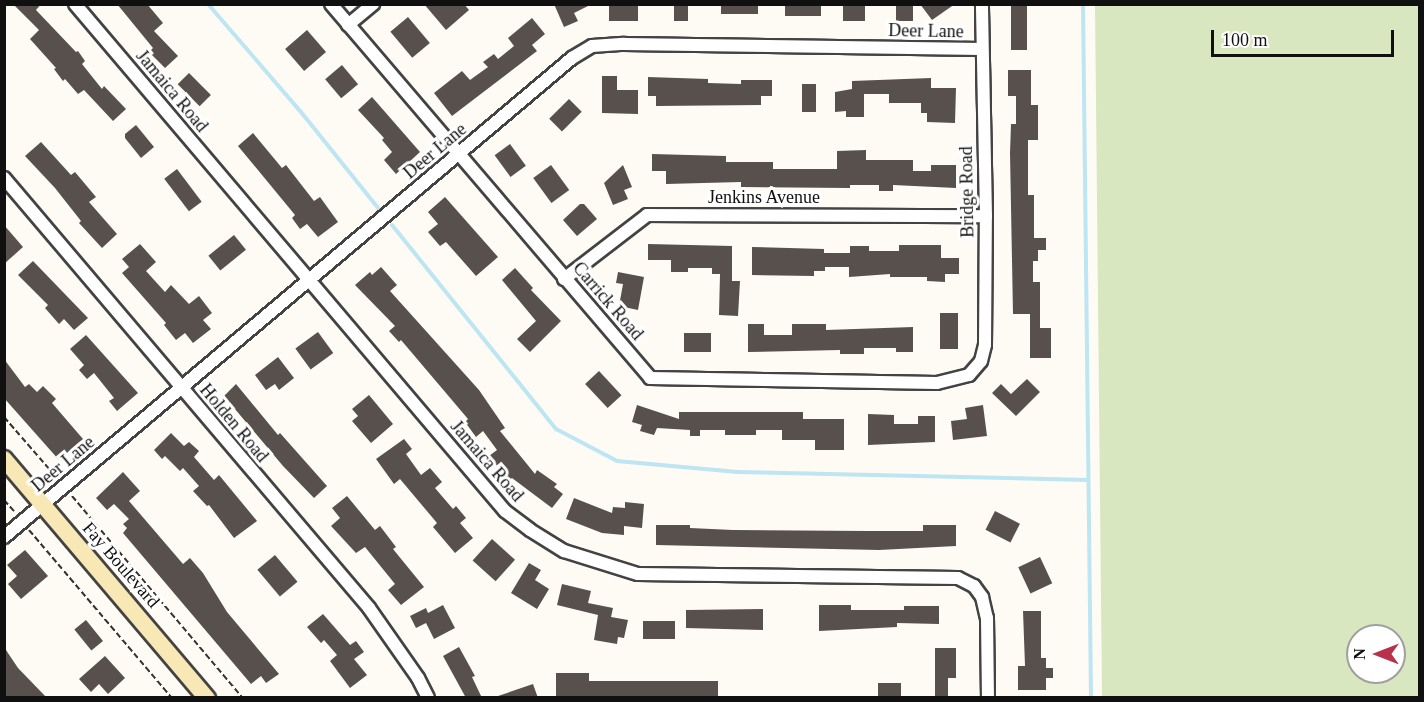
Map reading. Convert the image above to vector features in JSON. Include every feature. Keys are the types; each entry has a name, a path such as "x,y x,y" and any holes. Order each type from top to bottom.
{"street":[{"name":"Jamaica Road","path":"75,4 505,511 564,551 638,574 958,578 974,586 982,597 987,618 988,698"},
{"name":"Carrick Road","path":"331,4 650,378 937,384 969,375"},
{"path":"348,25 373,4"},
{"name":"Bridge Road","path":"969,375 981,361 985,345 986,216 982,4"},
{"name":"Deer Lane","path":"4,537 572,58 592,46 624,44 982,50"},
{"name":"Holden Road","path":"4,178 369,608 418,678 428,698"},
{"name":"Jenkins Avenue","path":"564,279 647,215 986,216"},
{"name":"Fay Boulevard","path":"4,459 207,698"}],"path":[{"path":"4,417 243,698"},
{"path":"4,500 172,698"}],"green space":[{"path":"1095,5 1419,5 1419,697 1102,697"}],"building":[{"path":"13,4 41,4 36,10 76,52 78,51 85,61 82,64 102,89 104,86 126,109 113,121 84,90 78,94 65,79 63,81 54,69 56,68 30,39 39,30"},
{"path":"117,4 147,4 163,23 154,31 178,56 165,68 149,52 153,48"},
{"path":"424,4 464,4 469,10 446,30"},
{"path":"554,4 592,4 574,13 578,21 564,27"},
{"path":"609,4 638,4 638,21 609,21"},
{"path":"674,4 688,4 688,21 674,21"},
{"path":"721,4 758,4 758,14 721,14"},
{"path":"785,4 821,4 821,16 785,16"},
{"path":"843,4 865,4 865,21 843,21"},
{"path":"896,4 913,4 913,21 896,21"},
{"path":"920,4 955,4 932,20"},
{"path":"1011,4 1027,4 1027,50 1011,50"},
{"path":"408,17 430,43 412,58 390,32"},
{"path":"532,18 545,34 532,45 537,51 452,116 434,93 462,71 470,80 488,67 483,62 494,54 498,59 514,46 508,38"},
{"path":"307,30 326,52 304,71 285,49"},
{"path":"342,65 358,84 341,98 325,79"},
{"path":"1008,70 1031,70 1031,105 1038,105 1038,140 1028,140 1028,195 1034,195 1034,238 1046,238 1046,250 1038,250 1038,261 1033,261 1033,282 1040,282 1040,328 1051,328 1051,358 1030,358 1030,314 1013,314 1010,153 1011,124 1016,124 1016,96 1008,96"},
{"path":"189,73 211,95 200,106 178,84"},
{"path":"602,76 617,76 617,90 638,90 638,114 602,113"},
{"path":"648,77 708,79 708,83 741,84 741,80 772,80 772,96 761,96 761,105 656,106 656,96 648,96"},
{"path":"931,78 931,88 956,88 955,123 927,122 927,113 921,113 921,103 889,103 889,94 864,94 864,117 846,117 846,111 835,112 835,92 852,89 852,81"},
{"path":"802,84 816,84 816,112 802,112"},
{"path":"372,97 420,152 396,174 384,160 392,152 382,140 384,138 358,110"},
{"path":"569,99 582,112 562,132 549,119"},
{"path":"136,125 154,147 141,158 125,138 125,134"},
{"path":"253,133 282,168 286,165 314,201 320,197 338,222 318,237 307,224 300,229 292,218 295,215 238,146"},
{"path":"41,142 71,175 75,172 96,197 89,202 117,234 102,248 79,223 81,221 55,188 25,156"},
{"path":"510,144 526,166 510,177 495,155"},
{"path":"866,150 866,160 913,160 913,171 931,171 931,165 956,165 956,188 893,185 893,191 879,191 879,185 850,185 850,188 741,187 741,182 666,184 666,171 652,171 652,154 726,156 726,162 773,162 773,169 837,169 837,151"},
{"path":"551,165 569,190 551,203 533,178"},
{"path":"623,165 632,187 624,190 628,199 613,205 604,183"},
{"path":"177,169 202,202 189,211 164,179"},
{"path":"445,197 498,257 476,276 446,242 440,246 428,232 438,224 428,212"},
{"path":"580,204 584,204 597,219 577,236 563,220"},
{"path":"4,225 23,247 4,264"},
{"path":"234,235 246,250 220,271 208,256"},
{"path":"140,244 156,262 146,271 165,292 171,285 189,304 199,296 212,313 203,320 211,329 193,343 185,333 176,340 164,325 166,323 122,273 129,267 122,259"},
{"path":"648,244 732,246 732,281 740,281 738,316 719,315 720,274 712,274 712,268 688,268 688,272 671,272 671,260 648,260"},
{"path":"899,245 941,245 941,258 959,258 959,274 945,274 945,282 927,281 927,277 890,277 890,274 849,277 849,267 825,267 825,271 814,271 814,276 752,275 752,247 824,249 824,253 850,253 850,246 869,246 869,251 899,251"},
{"path":"33,261 88,318 74,330 64,319 59,324 45,308 48,305 18,275"},
{"path":"381,267 397,285 390,291 479,390 505,428 500,431 535,474 537,470 557,484 554,487 563,494 552,508 512,478 509,480 489,456 497,450 483,431 476,437 465,422 468,419 401,340 399,342 389,331 395,326 355,285 370,272 372,275"},
{"path":"515,268 533,288 531,290 561,321 530,352 517,339 536,321 502,280"},
{"path":"618,272 644,277 638,310 619,306 623,284 616,283"},
{"path":"940,313 958,313 958,349 940,349"},
{"path":"748,324 764,324 764,335 792,335 792,324 826,324 826,330 913,327 913,352 896,352 896,348 864,348 864,354 840,354 840,350 748,352"},
{"path":"318,332 333,353 311,369 295,348"},
{"path":"684,333 711,333 711,352 684,352"},
{"path":"86,335 138,393 117,411 109,401 114,398 94,373 87,379 79,370 84,365 70,349"},
{"path":"278,357 294,378 279,390 275,384 266,390 255,375"},
{"path":"4,359 25,387 29,384 37,392 43,386 56,399 52,403 83,439 59,460 4,398"},
{"path":"599,371 622,395 608,408 585,384"},
{"path":"1027,379 1040,392 1016,416 992,393 1001,384 1011,394"},
{"path":"236,384 278,435 280,433 327,486 314,498 283,466 224,396"},
{"path":"369,395 393,424 371,443 352,421 358,416 352,409"},
{"path":"637,405 679,419 679,412 803,412 803,419 844,419 844,450 815,450 815,440 782,440 782,430 756,430 756,435 725,435 725,430 700,430 700,436 690,436 690,430 657,428 654,435 640,431 642,425 632,422"},
{"path":"983,405 987,436 953,440 951,421 967,419 965,408"},
{"path":"868,414 894,415 894,424 918,424 918,416 935,416 935,442 868,445"},
{"path":"171,433 184,446 189,442 199,451 194,457 214,480 219,475 257,521 234,538 209,505 207,506 193,491 199,486 183,468 180,471 165,456 162,459 154,450"},
{"path":"404,439 412,449 406,454 421,475 430,468 442,482 435,488 453,509 456,506 466,518 460,523 473,538 455,553 433,527 437,523 400,479 394,484 376,459"},
{"path":"123,472 140,491 129,501 183,564 190,558 203,573 227,612 279,674 266,683 261,676 251,684 123,533 127,528 123,524 129,519 114,504 107,510 96,498"},
{"path":"347,496 375,530 380,526 396,547 393,549 424,587 401,605 388,590 395,584 365,547 356,553 331,526 340,518 332,508"},
{"path":"574,498 612,513 613,507 625,508 625,502 644,504 642,528 624,526 624,535 602,533 566,519"},
{"path":"995,511 1020,524 1010,542 985,530"},
{"path":"656,525 690,525 690,528 733,530 923,531 923,525 956,525 956,546 879,550 656,545"},
{"path":"492,539 515,560 496,581 473,561"},
{"path":"25,550 48,576 21,599 8,584 17,576 7,565"},
{"path":"275,555 297,582 280,597 257,570"},
{"path":"1040,557 1052,583 1031,593 1018,567"},
{"path":"529,563 541,570 535,580 549,589 537,609 511,593"},
{"path":"562,584 591,591 588,603 613,608 611,617 628,620 624,638 618,637 617,644 594,640 598,615 557,605"},
{"path":"443,605 455,628 434,639 426,623 416,628 410,616 426,608 428,613"},
{"path":"819,605 851,605 851,610 904,610 904,606 939,606 939,624 897,623 897,627 819,631"},
{"path":"763,609 763,630 686,628 686,610"},
{"path":"1023,611 1041,611 1041,658 1046,658 1046,668 1053,668 1053,678 1046,678 1046,690 1018,690 1018,666 1025,666"},
{"path":"323,614 350,645 356,641 364,652 354,659 367,675 350,688 330,661 337,655 324,640 321,643 307,627"},
{"path":"86,620 103,641 91,650 74,629"},
{"path":"643,621 675,621 675,639 643,639"},
{"path":"4,647 18,668 47,698 8,698 4,694"},
{"path":"459,647 475,676 472,677 482,698 466,698 443,656"},
{"path":"935,648 956,648 956,678 948,678 948,698 935,698"},
{"path":"105,656 125,678 108,694 99,684 91,692 79,679"},
{"path":"556,673 589,673 589,681 718,681 718,698 556,697"},
{"path":"878,683 901,683 901,698 878,698"},
{"path":"533,684 538,698 499,698 498,696"}],"waterway":[{"path":"208,4 301,112 379,209"},
{"path":"1083,4 1091,698"},
{"path":"392,225 556,429 617,461 738,472 1088,480"}]}
